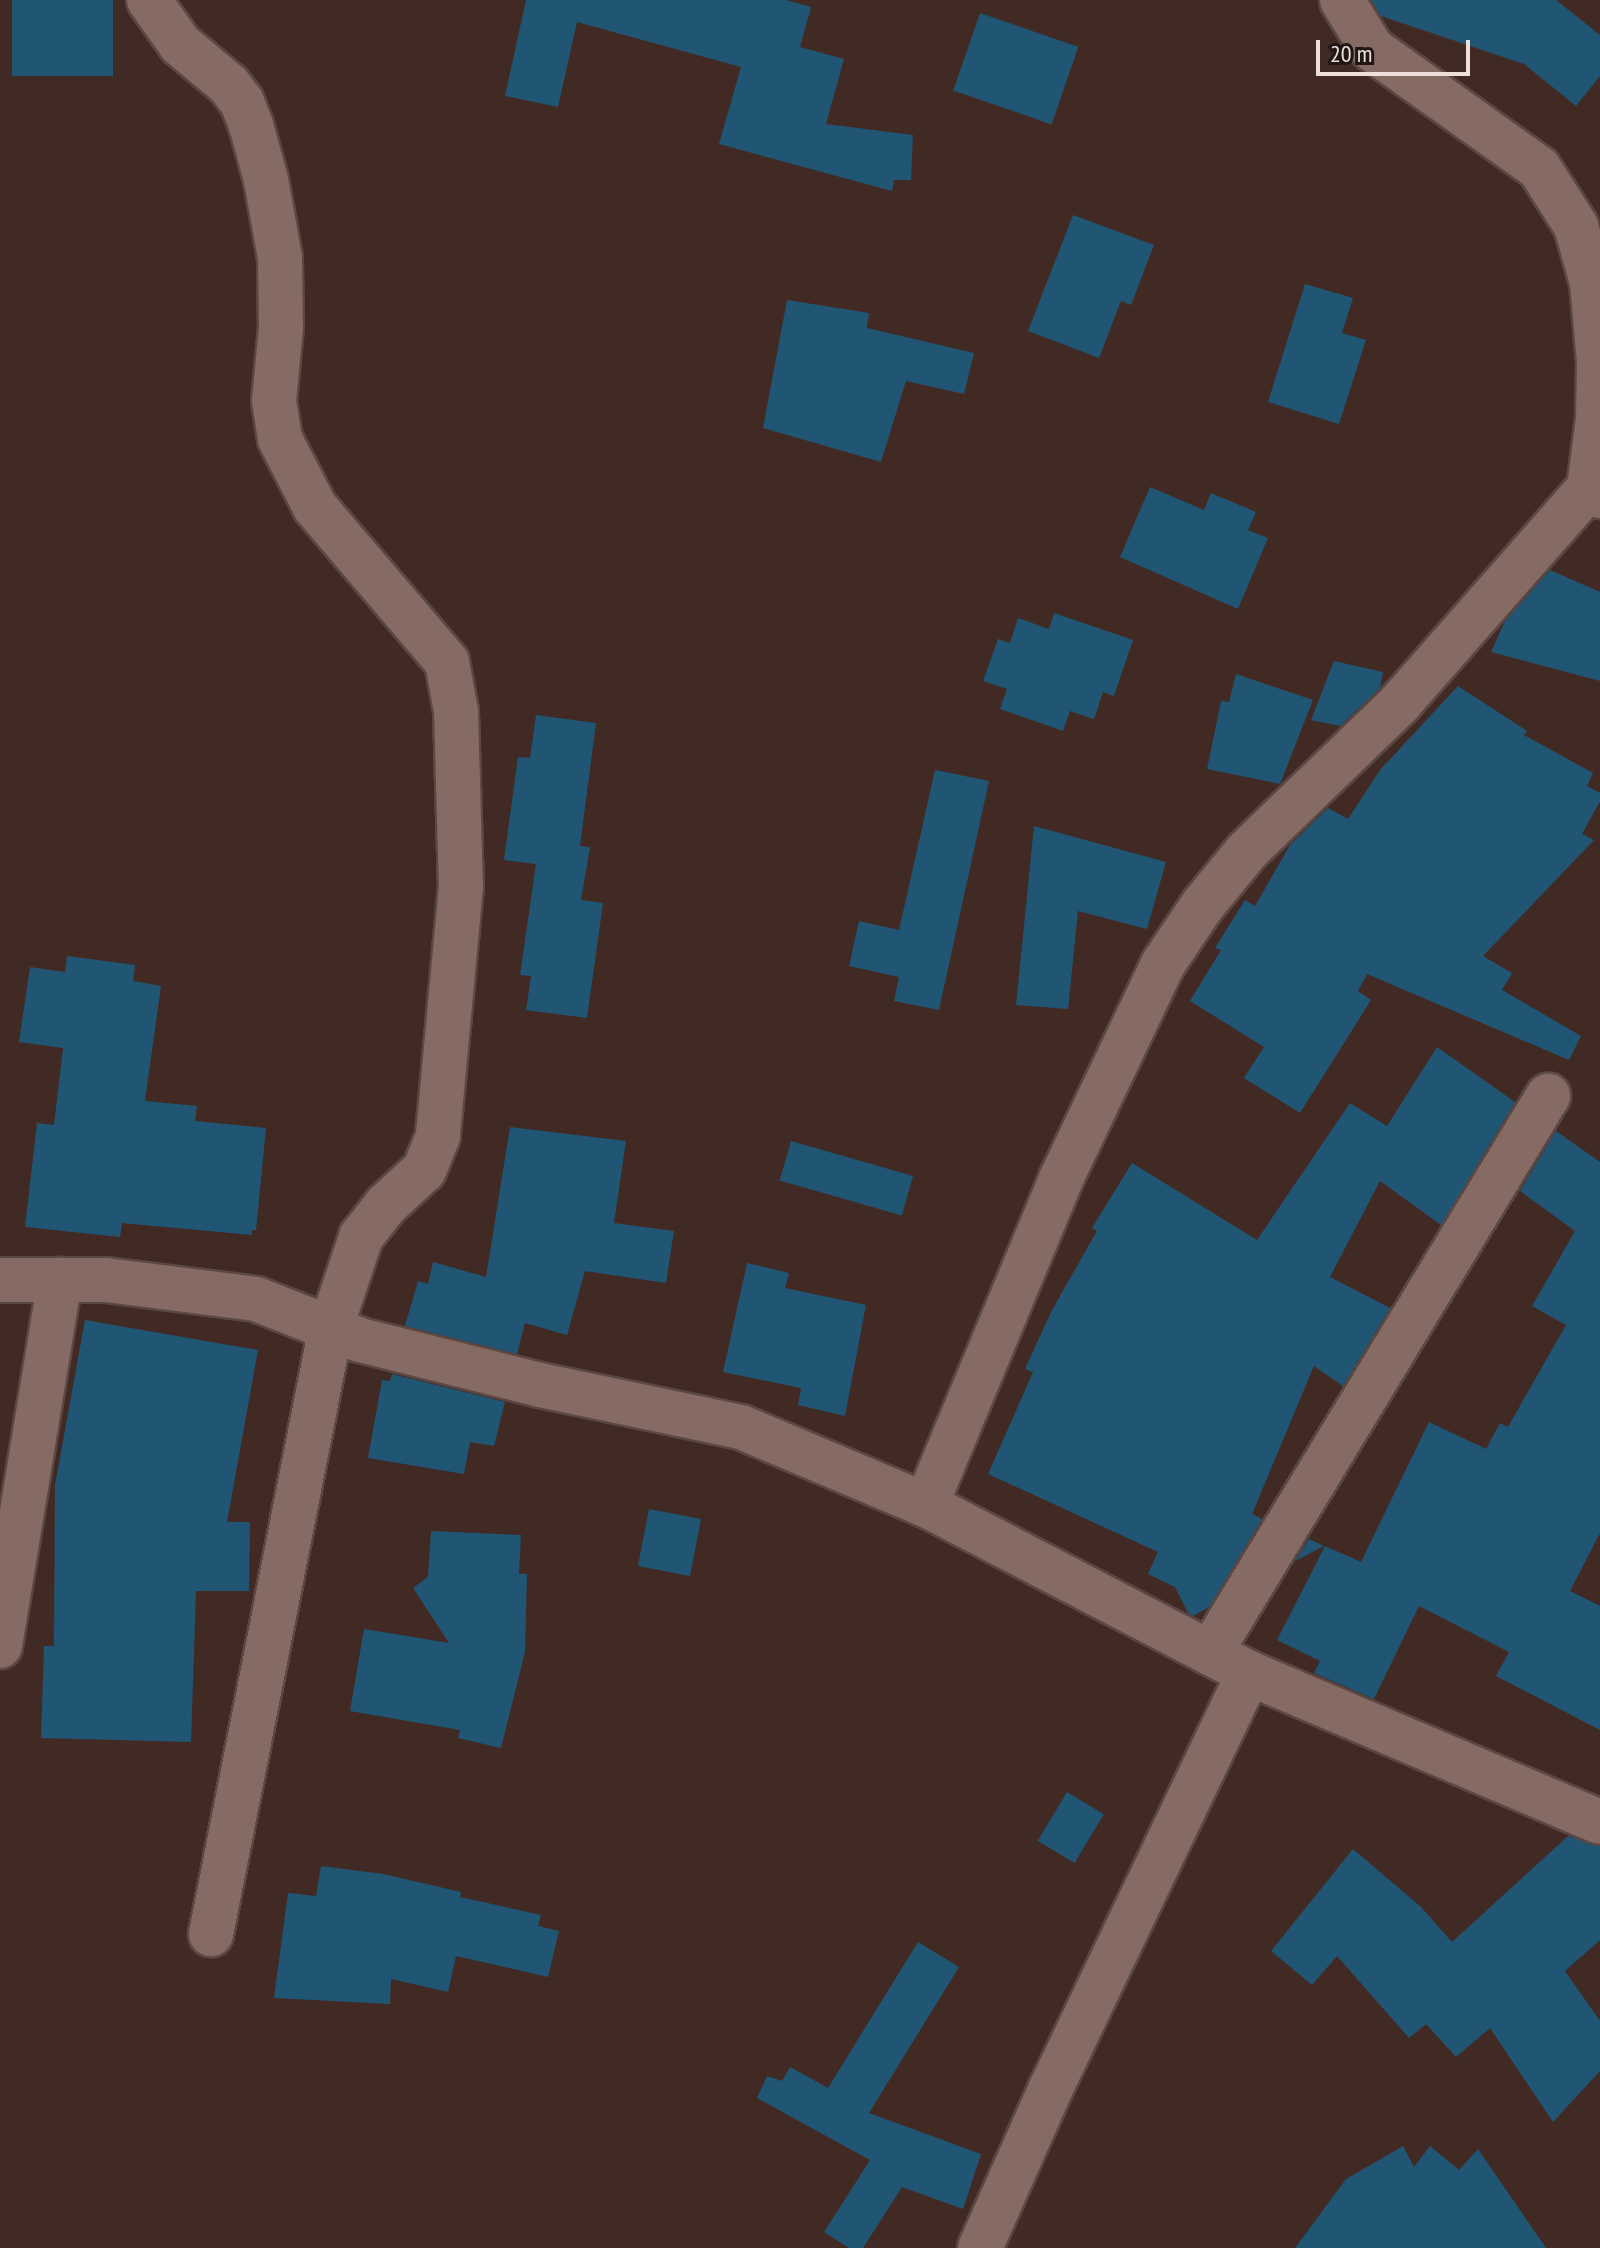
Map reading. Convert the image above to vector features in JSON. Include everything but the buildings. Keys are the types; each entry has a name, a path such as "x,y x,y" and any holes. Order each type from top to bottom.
{"street":[{"path":"149,0 163,25 180,44 229,85 242,102 251,125 266,180 280,258 281,327 274,401 280,439 315,507 374,581 438,647 451,677 461,886 438,1136 424,1170 386,1205 361,1237 331,1327 211,1934"},
{"path":"926,1505 1061,1179 1163,964 1202,906 1247,851 1400,703 1595,492 1599,363 1592,283 1576,226 1539,168 1372,49 1342,0"},
{"path":"1210,1653 1548,1096"},
{"path":"0,1280 106,1280 256,1299 360,1340 525,1381 741,1427 926,1505 1249,1673 1600,1822"},
{"path":"0,1646 60,1280"},
{"path":"980,2248 1051,2088 1249,1673"}]}
